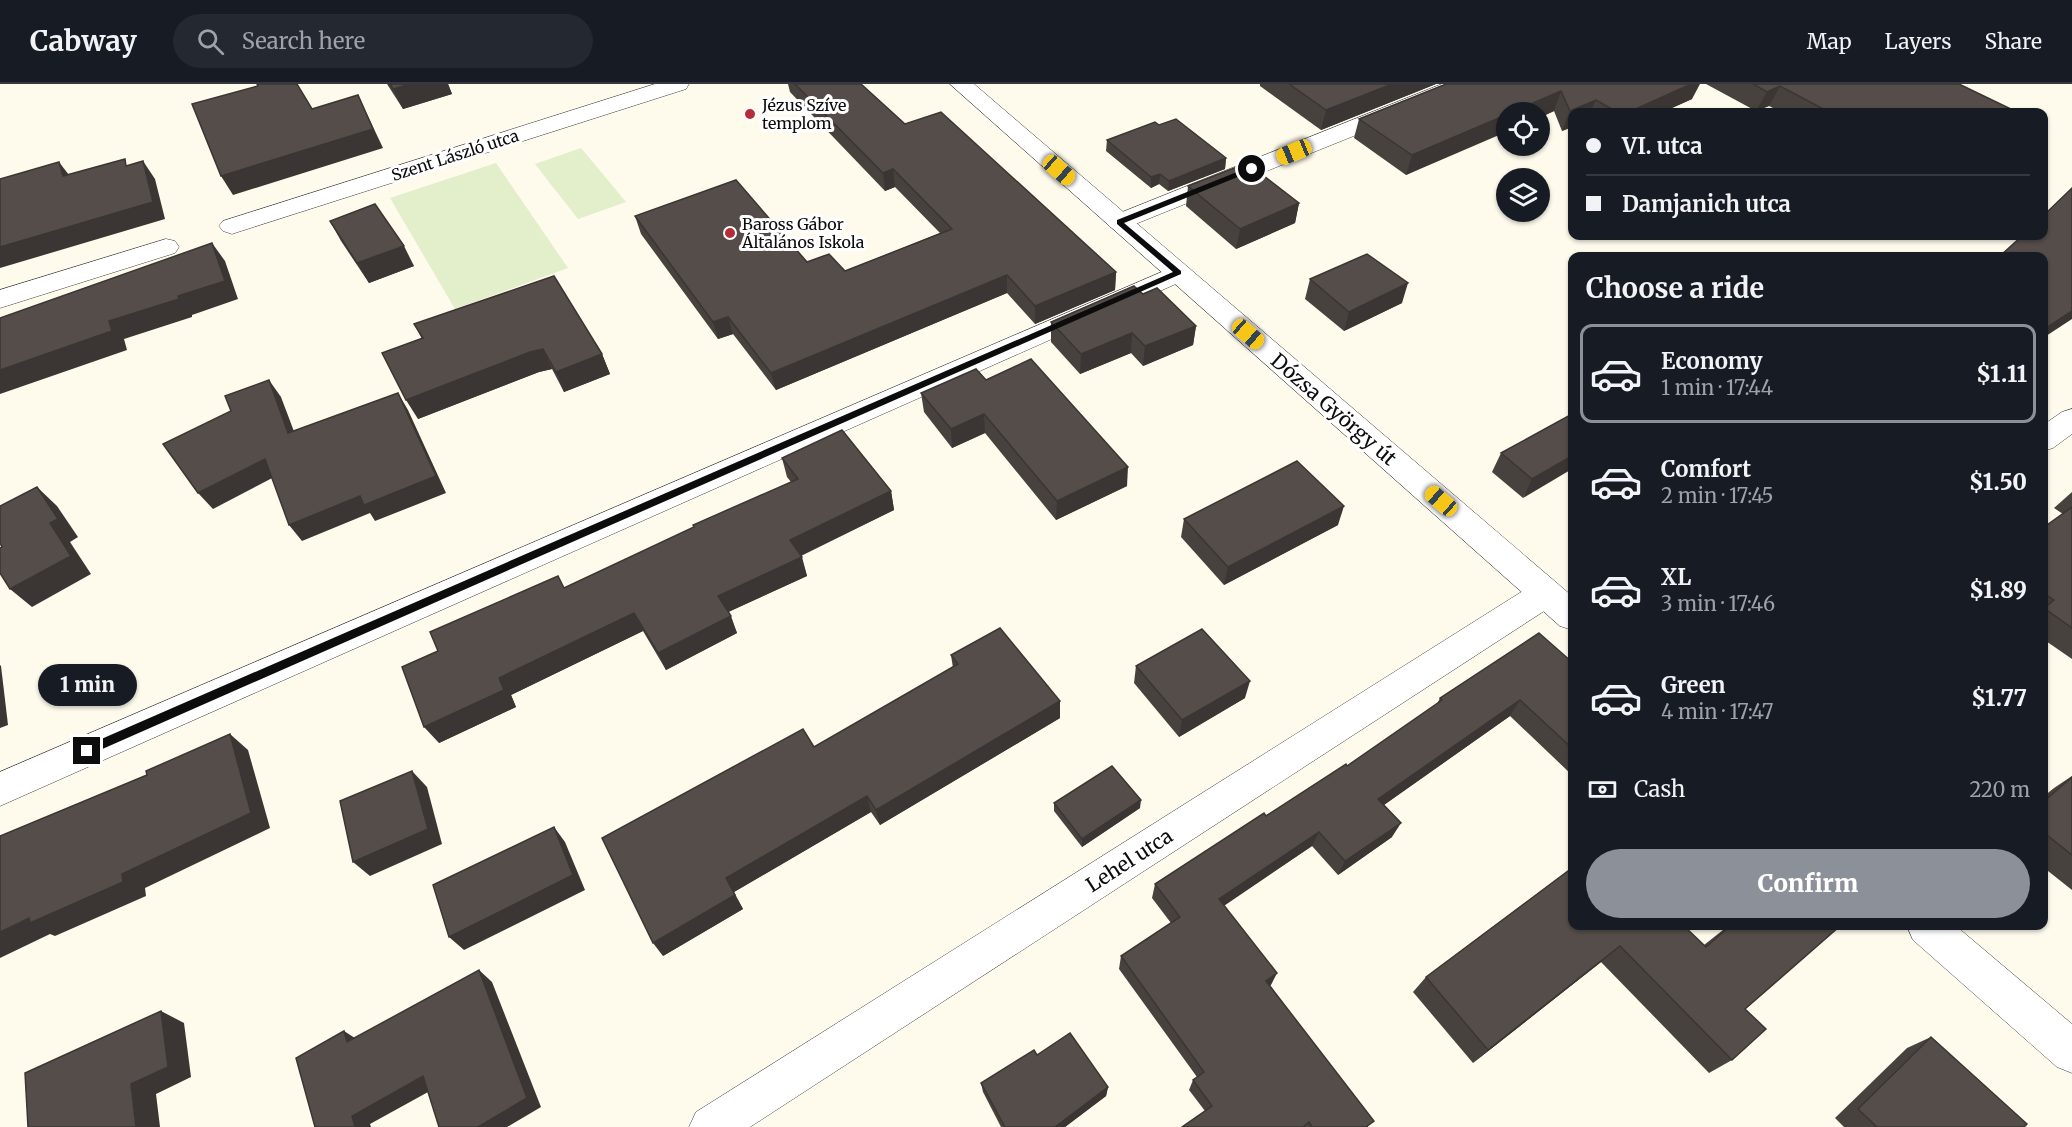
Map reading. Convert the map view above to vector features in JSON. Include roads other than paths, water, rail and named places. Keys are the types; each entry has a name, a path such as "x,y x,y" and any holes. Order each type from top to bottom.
{"street":[{"name":"Szent László utca","path":"232,226 678,84"},
{"name":"Dózsa György út","path":"961,84 1559,604"},
{"path":"1119,222 1462,84"},
{"path":"0,299 166,247"},
{"path":"0,789 1178,273"},
{"path":"2048,437 2072,420"},
{"name":"Lehel utca","path":"711,1127 1559,604"},
{"path":"1932,930 2072,1052"}],"place":[{"name":"Jézus Szíve templom","path":"750,114"},
{"name":"Baross Gábor Általános Iskola","path":"730,233"}]}
